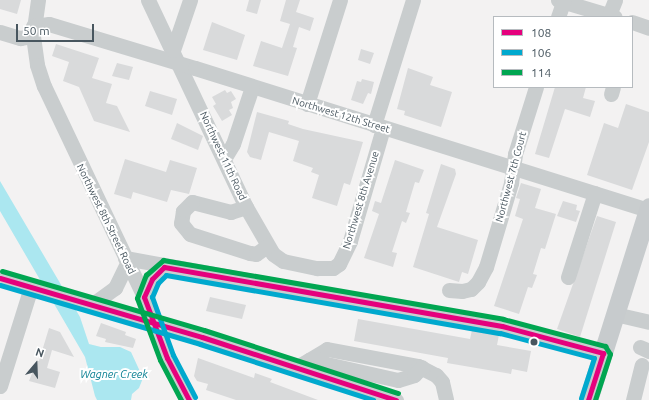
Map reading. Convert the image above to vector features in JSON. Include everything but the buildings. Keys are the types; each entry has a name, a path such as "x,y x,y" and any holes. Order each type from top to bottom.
{"main road":[{"path":"588,400 649,208"}],"street":[{"name":"Northwest 8th Street Road","path":"38,0 33,31 37,65 44,86 144,297 167,358 189,400"},
{"name":"Northwest 11th Road","path":"148,0 173,50 246,207 272,254 294,264 333,268"},
{"path":"173,50 190,0"},
{"path":"307,104 340,0"},
{"name":"Northwest 8th Avenue","path":"333,268 339,264 348,246 413,0"},
{"path":"558,16 562,1 612,16 615,0"},
{"name":"Northwest 12th Street","path":"0,32 20,38 49,24 595,194 649,208"},
{"path":"633,24 649,28"},
{"path":"224,158 233,144 252,87"},
{"name":"Northwest 7th Court","path":"449,290 462,291 471,288 482,275 511,182 513,168 536,88"},
{"path":"568,277 595,194"},
{"path":"246,207 231,212 192,202 183,211 181,223 190,234 250,254 256,254 267,246"},
{"path":"90,306 115,288 126,261 502,326 602,353"},
{"path":"144,297 152,279 164,267"},
{"path":"0,278 90,306 298,365 396,400"},
{"path":"0,386 36,289"},
{"path":"615,314 649,322"},
{"path":"298,365 303,352 314,348 327,349 422,367 436,375 442,382 446,400"},
{"path":"298,365 327,349"},
{"path":"298,365 398,380 414,375 422,367"},
{"path":"633,400 642,365"}],"water":[{"name":"Wagner Creek","path":"0,181 80,317 89,344 101,347 120,347 131,352 143,378 139,388 132,394 131,400 97,400 85,357 0,211"}],"transit line":[{"name":"114","path":"181,400 160,360 137,298 146,275 163,260 503,319 605,346 610,354 595,400"},
{"name":"108","path":"189,400 167,358 144,297 152,279 164,267 502,326 603,353 588,400"},
{"name":"114","path":"2,271 204,330 398,393"},
{"name":"106","path":"195,397 173,355 152,297 158,283 166,275 500,333 594,358 581,398"},
{"name":"108","path":"0,278 202,337 396,400"},
{"name":"106","path":"0,285 200,344 373,400"}]}
